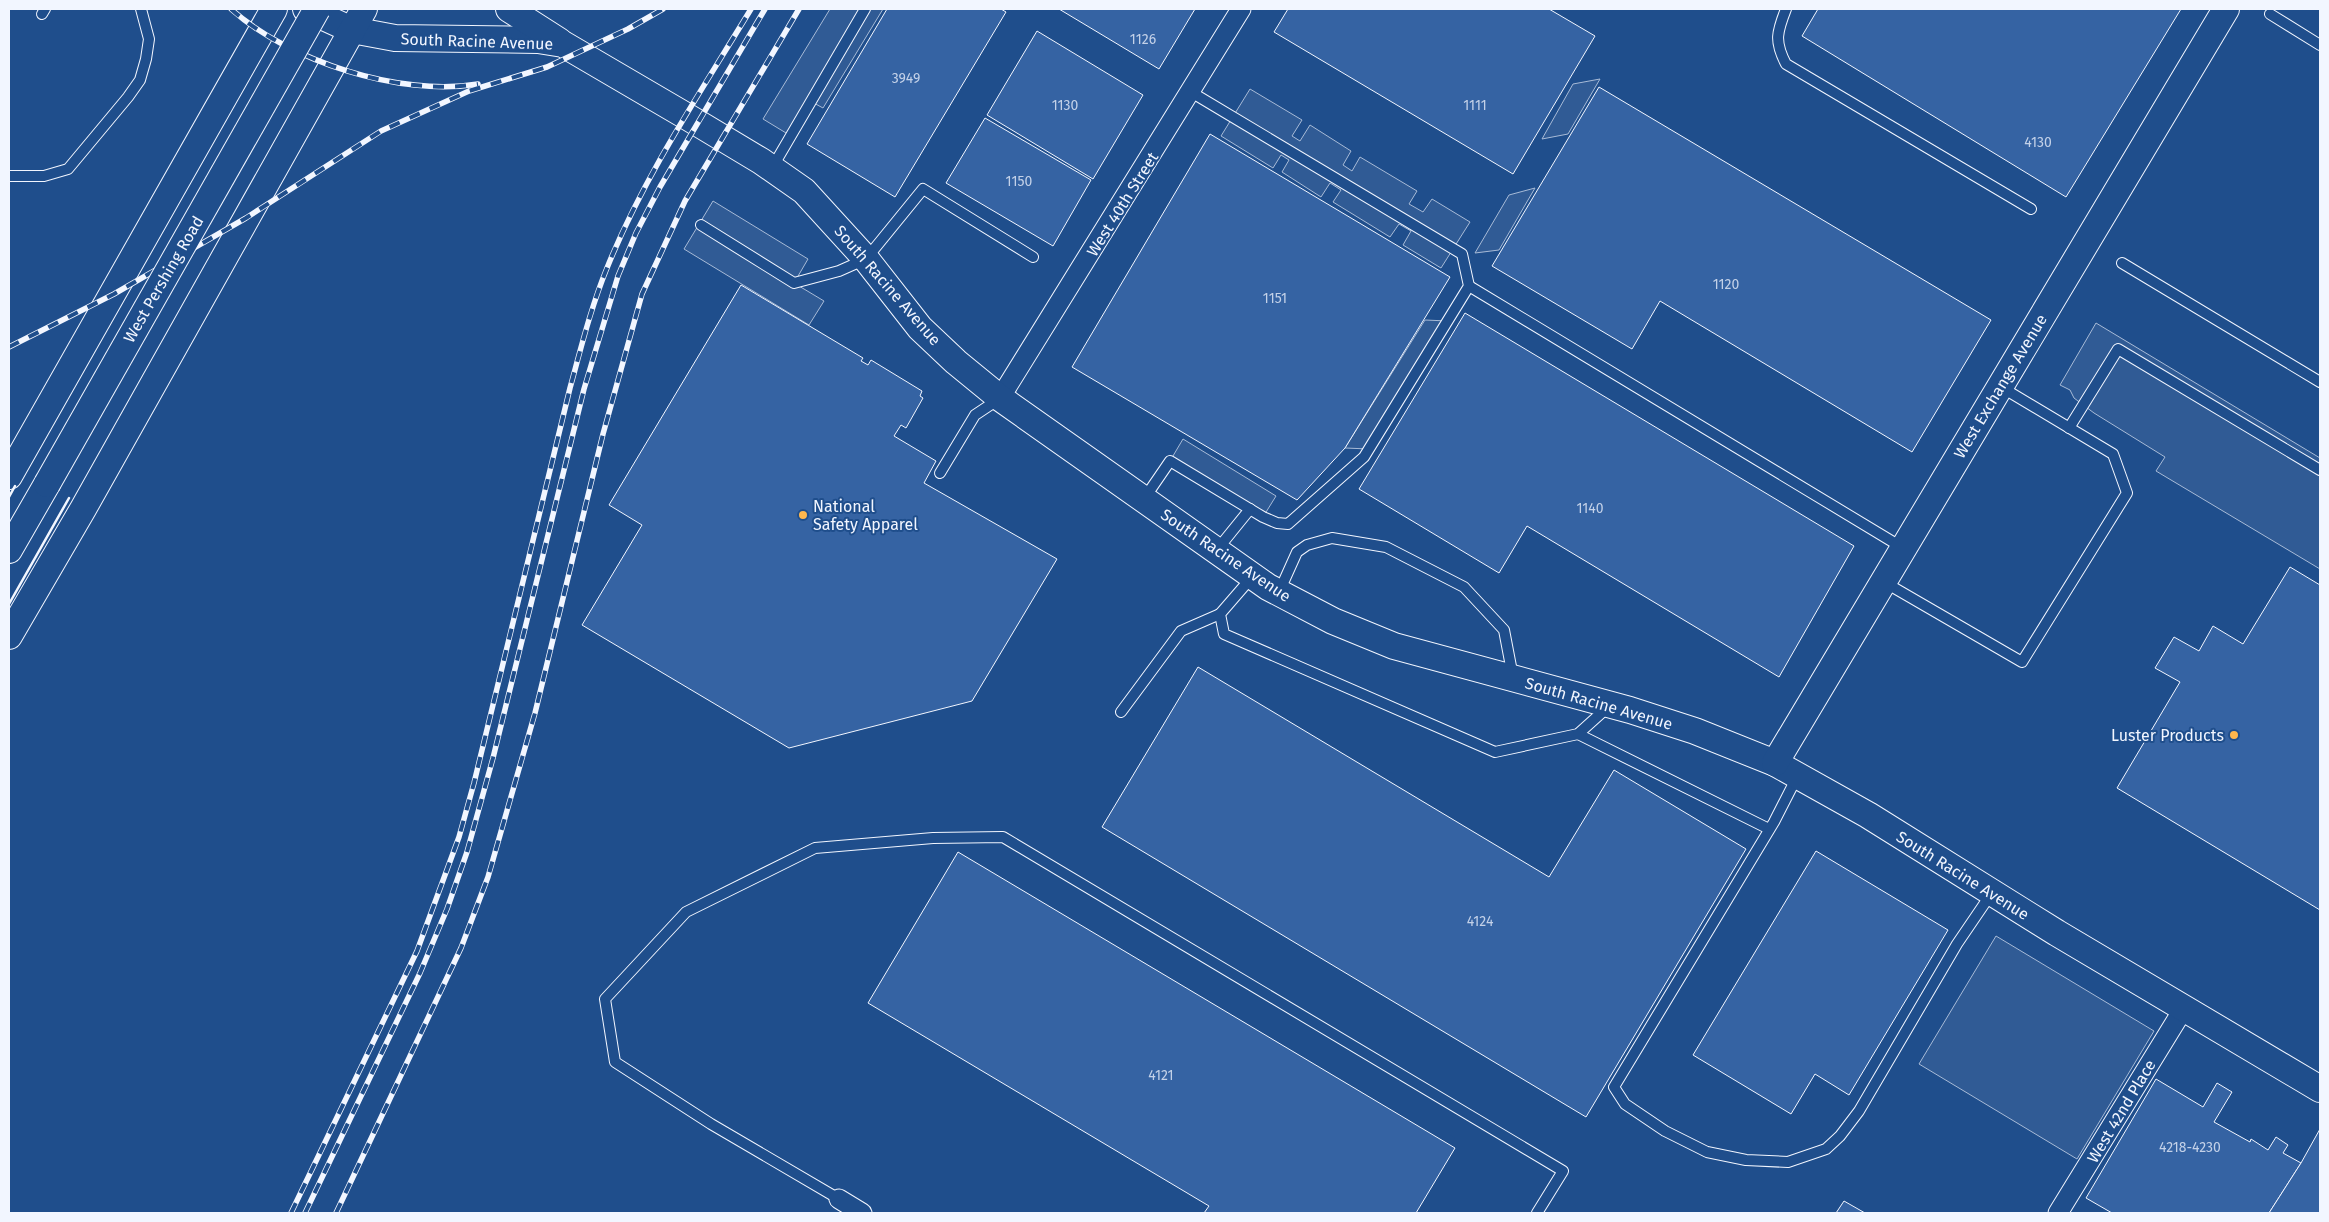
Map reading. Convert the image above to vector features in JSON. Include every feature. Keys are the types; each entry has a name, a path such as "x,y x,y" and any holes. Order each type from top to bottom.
{"street":[{"path":"9,476 274,9"},
{"name":"South Racine Avenue","path":"306,9 358,19 395,38 538,40 563,44 772,168 804,191 866,258 920,328 956,362 1000,398 1216,551 1279,593 1333,621 1394,646 1611,704 1695,732 1775,763 1868,815 1992,892 2320,1089"},
{"name":"West Pershing Road","path":"9,550 317,9"},
{"path":"509,9 563,44"},
{"name":"West 40th Street","path":"1000,398 1241,9"},
{"name":"West Exchange Avenue","path":"1775,763 2226,9"},
{"path":"9,636 83,509 358,19"},
{"name":"West 42nd Place","path":"2058,1213 2184,1008"},
{"path":"839,1199 862,1213"}],"lane":[{"path":"9,176 44,176 68,169 128,97 140,80 149,39 141,9"},
{"path":"772,168 866,9"},
{"path":"1786,9 1778,28 1777,47 1786,64 2031,209"},
{"path":"2270,14 2320,45"},
{"path":"1144,499 1170,461 1277,524 1288,524 1364,457 1469,286 1462,254 1191,92"},
{"path":"701,225 794,283 839,271 866,258 924,189 1033,257"},
{"path":"2122,263 2320,382"},
{"path":"1469,286 1903,548"},
{"path":"2069,428 2118,348 2320,470"},
{"path":"1884,581 2022,662 2127,493 2113,454 2000,386"},
{"path":"940,473 975,415 1000,398"},
{"path":"1216,551 1250,509"},
{"path":"1279,593 1297,552 1307,545 1332,538 1386,547 1464,587 1504,630 1513,678"},
{"path":"1121,712 1181,631 1220,614 1252,576"},
{"path":"1220,614 1224,634 1495,752 1578,734 1611,704"},
{"path":"1578,734 1769,829"},
{"path":"1798,776 1769,829 1614,1087 1625,1104 1666,1131 1706,1152 1746,1160 1788,1162 1826,1149 1840,1136 1859,1111 1958,944 1992,892"},
{"path":"839,1199 710,1124 615,1062 605,999 686,912 815,848 933,838 1004,837 1563,1171 1537,1213"}],"shaded area":[{"path":"830,9 883,9 823,108 812,102 791,136 763,119"},
{"path":"1600,79 1568,134 1542,139 1573,84"},
{"path":"1250,89 1302,120 1292,136 1300,141 1310,125 1351,151 1343,165 1352,171 1360,157 1417,191 1409,204 1423,212 1432,199 1470,222 1441,268 1403,245 1411,231 1399,224 1390,237 1333,202 1341,190 1330,183 1321,197 1282,172 1289,160 1281,155 1273,168 1221,136"},
{"path":"1535,188 1499,250 1475,253 1509,195"},
{"path":"713,201 808,259 794,283 824,301 809,325 684,249"},
{"path":"1425,320 1448,321 1369,449 1345,448"},
{"path":"2096,323 2320,458 2320,569 2156,471 2165,457 2094,413 2074,398 2070,390 2060,385"},
{"path":"1183,439 1276,496 1263,517 1170,461"},
{"path":"1996,936 2154,1031 2077,1159 1919,1064"}],"building":[{"path":"887,9 1001,9 1006,12 895,197 807,144"},
{"path":"1059,9 1195,9 1159,69"},
{"path":"1288,9 1549,9 1595,36 1513,174 1274,32"},
{"path":"1818,9 2181,9 2066,197 1802,36"},
{"path":"1037,31 1143,95 1093,179 987,115"},
{"path":"1599,87 1991,320 1912,452 1660,301 1632,349 1492,266"},
{"path":"985,118 1091,180 1053,246 946,183"},
{"path":"1210,134 1450,277 1345,448 1297,500 1072,367"},
{"name":"National Safety Apparel","path":"741,285 863,358 861,361 868,365 871,360 922,391 920,396 923,398 906,428 901,425 894,436 936,461 924,483 1057,559 972,701 789,748 582,625 642,525 609,505"},
{"path":"1465,313 1854,546 1779,677 1527,526 1499,573 1359,489"},
{"name":"Luster Products","path":"2290,567 2320,585 2320,910 2117,788 2180,682 2155,668 2174,637 2199,651 2213,626 2243,644"},
{"path":"1198,667 1549,877 1614,770 1746,849 1586,1117 1102,827"},
{"path":"1816,851 1948,930 1849,1095 1815,1074 1791,1114 1693,1055"},
{"path":"958,852 1455,1148 1416,1213 1204,1213 1209,1206 868,1003"},
{"path":"2156,1079 2203,1107 2217,1083 2232,1092 2214,1122 2250,1142 2251,1139 2268,1150 2276,1137 2288,1145 2283,1153 2301,1163 2269,1213 2112,1213 2086,1198"},
{"path":"2320,1129 2320,1213 2269,1213 2301,1163"},
{"path":"1844,1201 1865,1213 1836,1213"}],"railway":[{"path":"231,9 255,28 283,44 314,59 347,71 381,80 415,85 447,87 478,84"},
{"path":"9,347 114,294 246,218 381,131 469,91 547,67 628,29 663,9"},
{"path":"291,1213 417,951 459,837 474,783 570,388 601,283 622,234 655,168 751,9"},
{"path":"305,1213 420,973 447,909 467,852 493,758 584,389 618,276 636,233 660,187 765,9"},
{"path":"336,1213 461,948 488,877 535,713 603,434 642,294 685,201 799,9"}],"wall":[{"path":"9,497 15,486"},
{"path":"9,604 69,498"}],"place":[{"name":"National Safety Apparel","path":"803,515"},
{"name":"Luster Products","path":"2234,735"}]}
